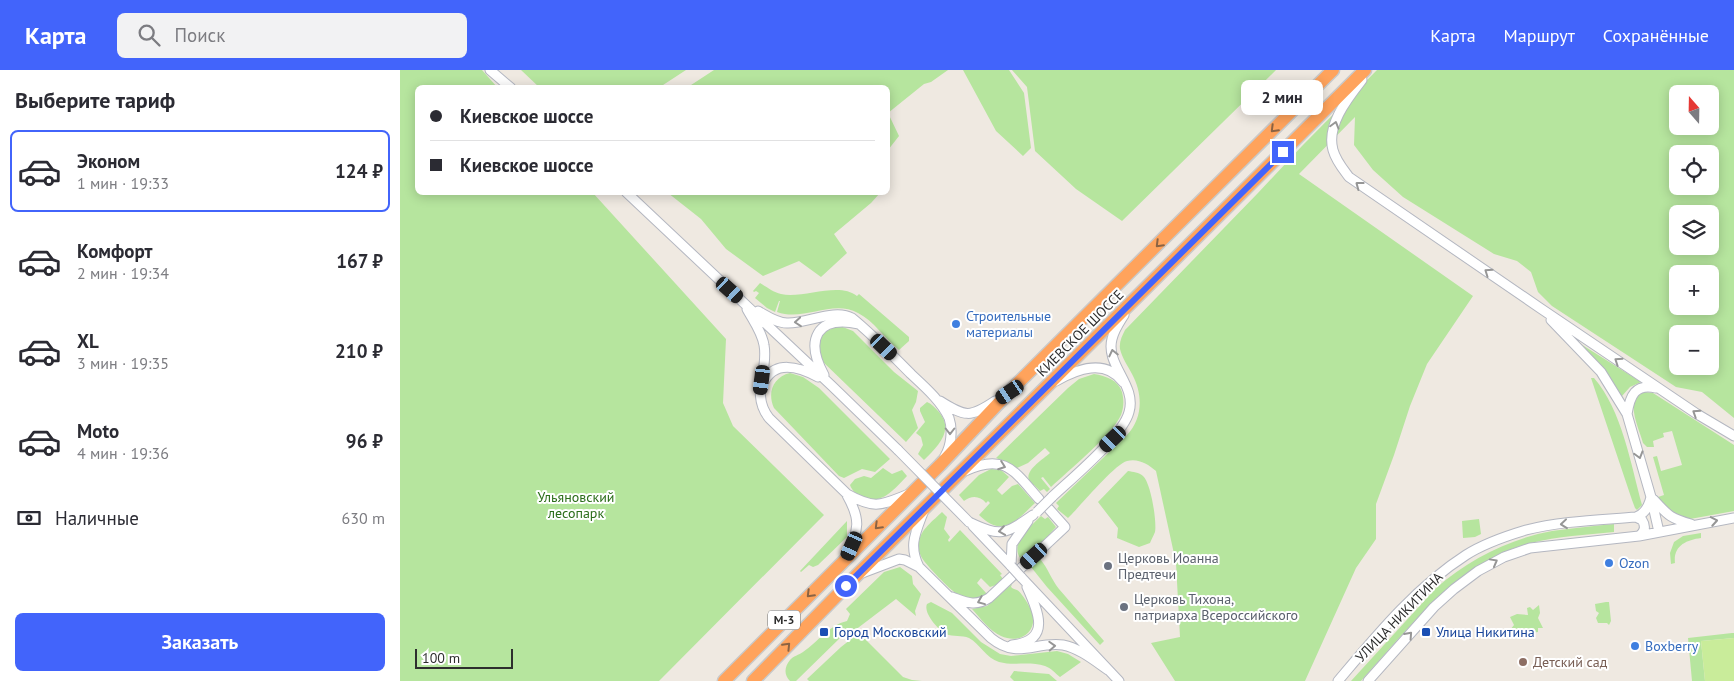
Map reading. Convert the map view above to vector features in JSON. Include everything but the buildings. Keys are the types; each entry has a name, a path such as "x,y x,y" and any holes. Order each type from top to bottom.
{"highway":[{"name":"КИЕВСКОЕ ШОССЕ","path":"724,681 1333,70"},
{"name":"КИЕВСКОЕ ШОССЕ","path":"753,681 857,575 1365,70"}],"main road":[{"path":"490,70 508,85"},
{"path":"1370,70 1338,114 1332,137 1332,149 1342,168 1355,183 1460,252 1697,414 1734,436"},
{"path":"629,195 689,254 743,302 898,450 969,522 1119,681"},
{"path":"743,302 783,323 801,322 841,314 848,316 861,325 936,399 946,414 951,427 948,450 940,465"},
{"path":"743,302 762,336 765,346 760,394 762,408 769,418 847,494 864,504 876,505 912,493"},
{"path":"969,522 990,532 1001,533 1011,530 1052,498 1118,433 1130,412 1130,398 1126,382 1112,356 1111,344 1118,324 1133,302"},
{"path":"1540,308 1601,372 1627,414 1659,532"},
{"path":"827,382 814,353 820,330 834,322 861,325"},
{"path":"1046,387 1082,369 1097,367 1120,378 1130,398"},
{"path":"760,394 764,381 780,368 796,368 827,382"},
{"path":"1627,414 1631,396 1648,386 1659,388"},
{"path":"936,399 958,412 972,413 982,410 1010,392"},
{"path":"953,480 963,472 973,468 998,463 1008,467 1039,499"},
{"path":"845,560 858,526 856,514 847,494"},
{"path":"1636,517 1646,510 1651,497"},
{"path":"1651,497 1666,514 1694,525"},
{"path":"920,567 914,554 913,543 925,508"},
{"path":"949,596 972,604 989,598 1065,527 1049,510"},
{"path":"1011,566 1012,544 1035,513"},
{"path":"1636,517 1642,520 1645,527 1639,536"},
{"name":"УЛИЦА НИКИТИНА","path":"1338,681 1373,640 1416,595 1439,574 1467,554 1496,540 1539,527 1636,517"},
{"name":"УЛИЦА НИКИТИНА","path":"1368,681 1434,607 1478,571 1504,557 1530,548 1639,536 1734,518"},
{"path":"857,575 896,560 905,560 920,567 996,642 1017,650 1052,645 1068,646 1076,649 1108,670"},
{"path":"1004,646 1021,644 1028,641 1033,637 1038,627 1038,613 1022,578"}],"green space":[{"name":"Ульяновский лесопарк","path":"400,70 482,70 495,85 415,85 415,195 595,195 726,339 723,403 733,426 824,515 659,681 400,681"},
{"path":"521,70 686,70 663,85 537,85"},
{"path":"714,70 948,70 931,82 924,84 890,111 890,85 691,85"},
{"path":"963,70 1009,70 1024,93 1031,148 1023,156 996,131"},
{"path":"1012,70 1276,70 1122,221 1076,189 1035,151 1027,87"},
{"path":"1377,70 1734,70 1734,418 1702,392 1676,387 1552,306 1538,292 1531,272 1517,261 1494,254 1403,197 1373,170 1354,145 1355,117 1299,174 1473,296 1427,364 1410,406 1376,504 1376,539 1356,568 1305,681 1175,681 1151,643 1180,637 1176,563 1156,471 1143,462 1127,461 1115,469 1068,518 1057,509 1059,506 1056,503 1127,435 1139,414 1140,406 1136,382 1120,349 1120,341 1125,330"},
{"path":"890,117 899,136 890,147"},
{"path":"671,195 878,195 834,234 847,253 821,277 799,261 763,276 726,249 701,219"},
{"path":"760,283 773,291 790,295 831,290 841,290 857,296 859,294 909,337 909,341 899,350 864,316 848,309 838,308 787,314 777,312 779,301 775,312 755,298 759,293 753,291"},
{"path":"840,326 853,331 894,372 918,391 912,410 918,428 906,442 822,361 819,348 820,338 827,331"},
{"path":"1576,341 1641,382 1630,387 1620,396"},
{"path":"790,373 803,377 819,388 890,459 875,472 862,469 844,478 839,476 774,408 771,397 773,386 779,378"},
{"path":"1094,374 1111,379 1118,384 1122,392 1123,401 1121,415 1109,432 1051,487 1043,477 1041,478 1050,489 1047,492 1044,489 1040,491 1032,485 1028,476 1037,463 1050,453 1045,448 1028,463 1017,468 996,458 1068,388 1079,379"},
{"path":"1591,378 1594,378 1604,391 1619,422 1642,505 1637,510 1632,500"},
{"path":"1645,392 1653,393 1734,445 1734,511 1690,519 1677,518 1660,502 1658,497 1664,495 1653,457 1657,456 1661,471 1682,465 1672,431 1663,433 1664,437 1653,441 1654,447 1647,447 1643,443 1634,414 1634,407 1638,395"},
{"path":"927,402 939,412 943,419 945,432 939,444 924,460 918,454 923,445 921,437 916,433 925,422 920,408"},
{"path":"883,468 892,474 902,470 907,476 888,494 877,499 871,500 862,497 852,489 850,485 855,479 864,476 871,478"},
{"path":"991,469 1001,470 1009,477 997,490 1002,495 1012,486 1018,484 1035,503 1008,525 995,526 979,515 990,503 988,501 986,503 976,497 964,501 959,495 979,475"},
{"path":"1128,471 1140,474 1146,480 1154,512 1155,533 1150,543 1139,547 1117,538 1118,528 1098,502"},
{"path":"942,512 947,517 944,529 950,537 949,542 960,530 1002,574 1000,575 1003,579 990,587 981,578 977,583 987,594 980,598 964,598 957,594 928,566 919,552 922,533"},
{"path":"1041,516 1045,519 1048,517 1056,527 1036,549 1032,549 1025,557 1023,555 1020,558 1018,547 1023,535"},
{"path":"1479,519 1481,534 1475,537 1463,538 1462,521"},
{"path":"847,521 847,537 818,565 813,567 809,565 801,572 800,571"},
{"path":"1614,524 1614,532 1562,537 1531,543 1504,552 1480,565 1437,599 1361,681 1351,681 1436,588 1476,559 1520,539 1552,531"},
{"path":"1701,533 1701,538 1690,540 1678,548 1675,563 1671,564 1670,553 1674,542 1683,536"},
{"path":"1040,559 1059,589 1104,641 1100,645 1031,567"},
{"path":"900,567 912,576 913,584 921,594 915,611 916,616 896,599 846,637 842,636 796,681 790,681 786,671 791,659 835,626 847,621 850,614 846,609 884,572"},
{"path":"1012,584 1011,587 1019,591 1027,602 1033,621 1028,633 1016,638 997,634 972,609 987,606"},
{"path":"931,602 952,613 981,642 1000,654 1011,656 1057,651 1068,654 1081,662 1060,677 1045,666 1010,664 994,660 969,638 949,635 939,629 927,612 927,604"},
{"path":"1609,602 1611,621 1609,625 1607,623 1598,623 1596,618 1599,613 1596,611 1595,604"},
{"path":"1539,605 1540,613 1538,618 1543,628 1538,628 1538,632 1521,634 1510,630 1514,625 1510,617 1517,614 1528,615 1527,608 1530,607 1533,610"},
{"path":"859,633 903,677 922,681 809,681 807,679"},
{"path":"1734,633 1734,638 1701,641 1705,681 1692,681 1688,638"},
{"path":"1734,638 1734,681 1705,681 1701,641"},
{"path":"1014,671 1049,674 1057,681 1014,681 1010,677"}],"place":[{"name":"Строительные материалы","path":"956,324"},
{"name":"Ozon","path":"1609,563"},
{"name":"Церковь Иоанна Предтечи","path":"1108,566"},
{"name":"Церковь Тихона, патриарха Всероссийского","path":"1124,607"},
{"name":"Город Московский","path":"824,632"},
{"name":"Улица Никитина","path":"1426,632"},
{"name":"Boxberry","path":"1635,646"},
{"name":"Детский сад","path":"1523,662"}],"route":[{"path":"846,586 1283,152"}]}
